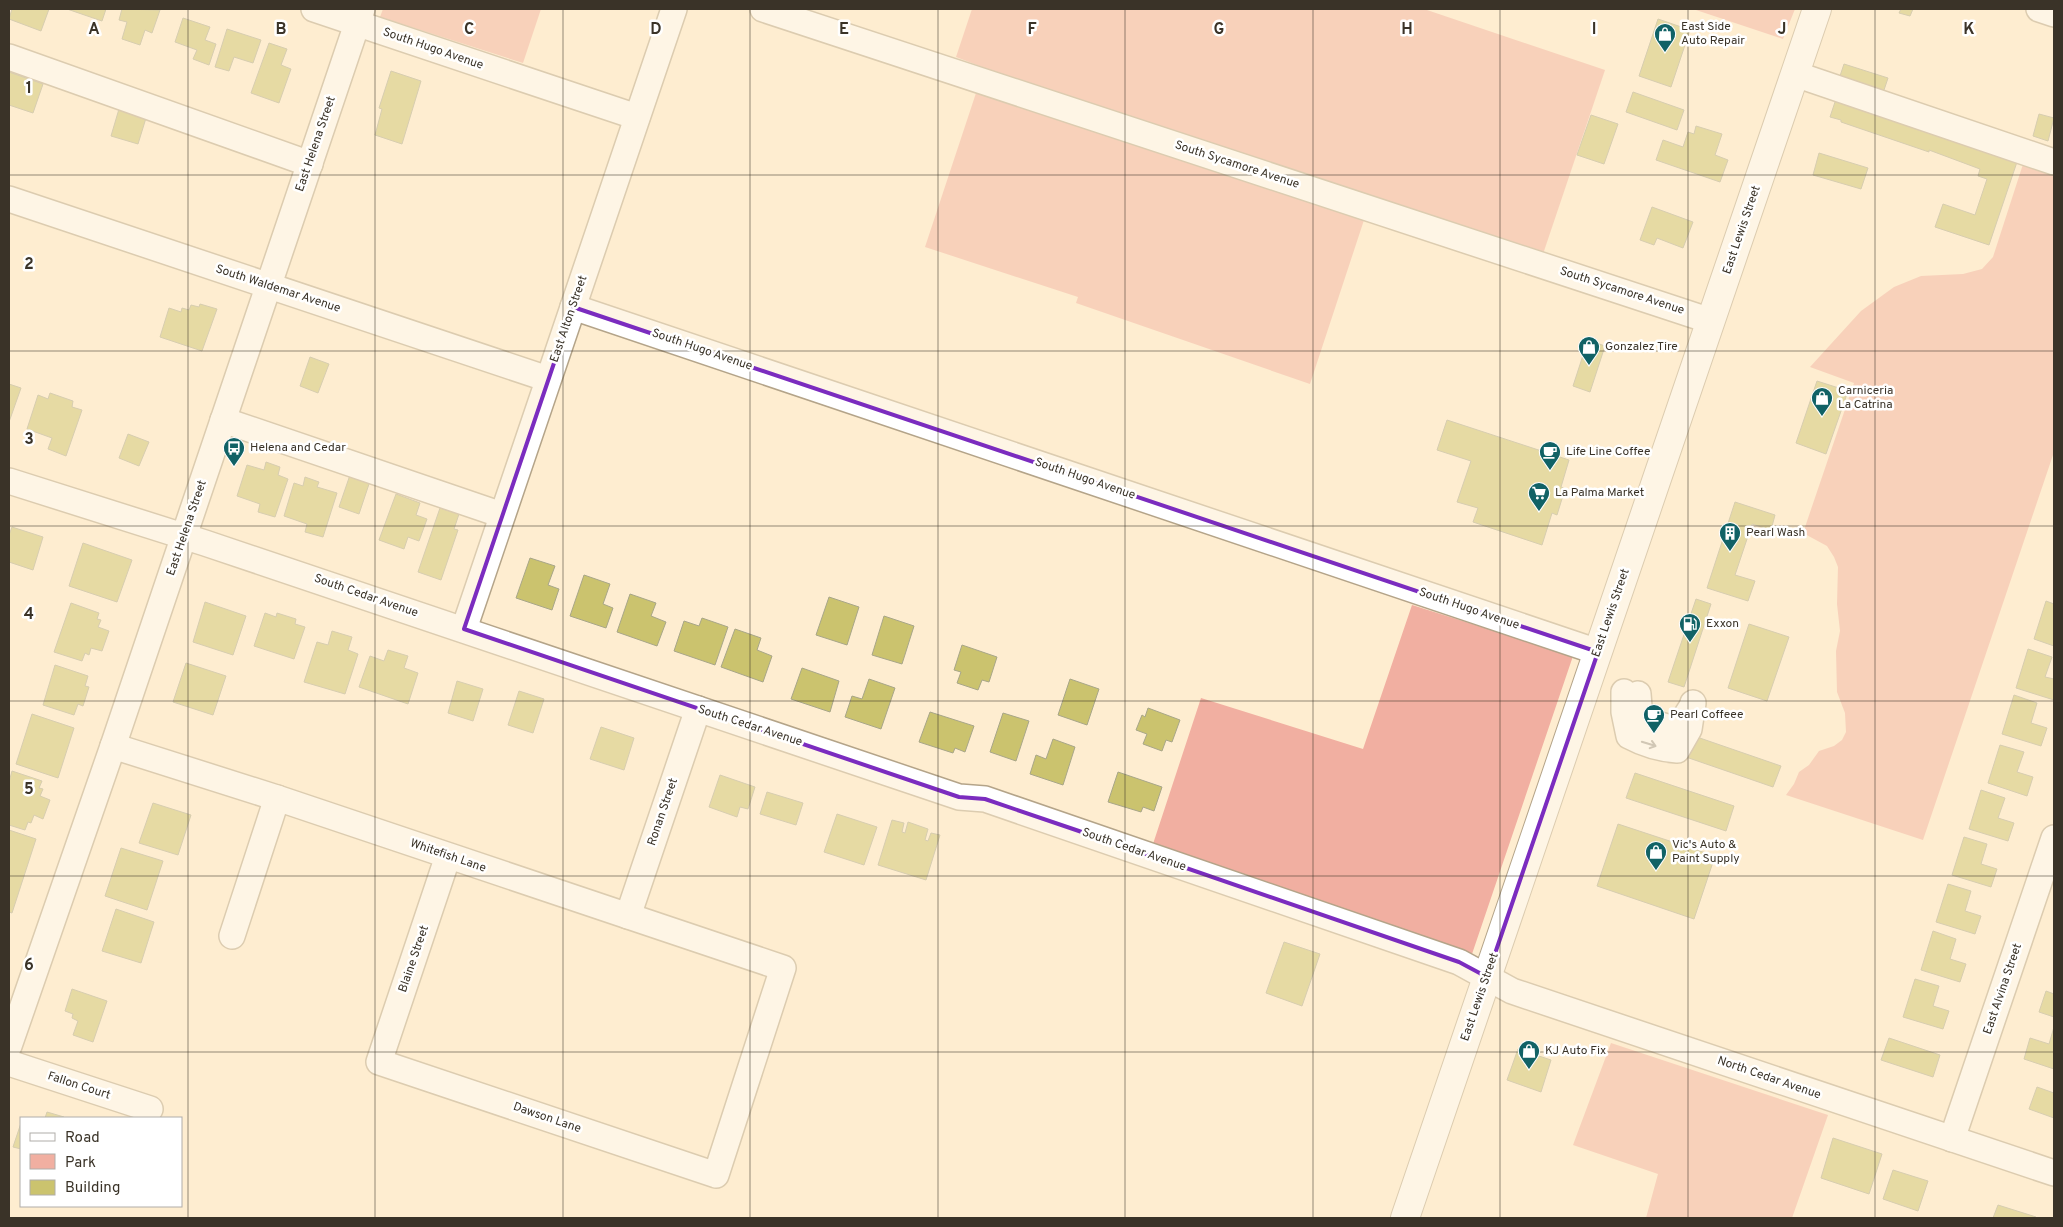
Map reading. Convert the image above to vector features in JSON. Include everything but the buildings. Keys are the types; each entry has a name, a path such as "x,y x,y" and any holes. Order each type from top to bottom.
{"main road":[{"name":"East Lewis Street","path":"1405,1218 1817,9"}],"street":[{"name":"South Hugo Avenue","path":"314,9 360,16 637,117"},
{"name":"East Alton Street","path":"464,629 674,9"},
{"name":"South Sycamore Avenue","path":"763,9 1712,321"},
{"path":"2039,9 2054,14"},
{"name":"East Helena Street","path":"9,1046 113,746 360,16"},
{"path":"9,57 310,164"},
{"path":"1795,74 2054,162"},
{"name":"South Waldemar Avenue","path":"9,199 548,379"},
{"name":"South Hugo Avenue","path":"573,307 1598,652"},
{"path":"223,420 502,515"},
{"name":"South Cedar Avenue","path":"9,481 184,536 464,629 959,797 984,800 1076,830 1460,962 1487,977"},
{"name":"Ronan Street","path":"628,916 698,708"},
{"name":"Whitefish Lane","path":"113,746 277,798 783,968 716,1175"},
{"path":"232,936 277,798"},
{"name":"East Alvina Street","path":"1952,1139 2054,838"},
{"name":"Blaine Street","path":"379,1062 448,856"},
{"name":"North Cedar Avenue","path":"1487,977 1514,992 2054,1173"},
{"name":"Dawson Lane","path":"379,1062 716,1175"},
{"name":"Fallon Court","path":"9,1063 150,1108"}],"highlighted area":[{"path":"573,307 1598,652 1487,977 1459,962 985,799 959,797 464,629"}],"green space":[{"path":"383,9 541,9 523,63 380,17"},
{"path":"972,9 1424,9 1605,70 1542,257 998,73 956,57"},
{"path":"1693,9 1795,9 1783,39"},
{"path":"977,90 1364,220 1310,384 1076,303 1078,297 925,247"},
{"path":"2025,158 2054,168 2054,452 1923,840 1786,795 1794,784 1799,772 1809,765 1819,751 1834,746 1842,740 1846,732 1845,713 1837,692 1836,651 1840,631 1837,604 1838,567 1827,546 1803,533 1854,383 1810,367 1861,311 1894,287 1921,276 1963,274 1982,269 1993,257"},
{"path":"1412,605 1573,656 1472,954 1152,847 1201,698 1363,749"},
{"path":"1611,1043 1828,1115 1792,1218 1646,1218 1658,1174 1573,1145"}],"place":[{"name":"East Side Auto Repair","path":"1665,53"},
{"name":"Gonzalez Tire","path":"1589,366"},
{"name":"Carniceria La Catrina","path":"1822,417"},
{"name":"Helena and Cedar","path":"234,467"},
{"name":"Life Line Coffee","path":"1550,471"},
{"name":"La Palma Market","path":"1539,512"},
{"name":"Pearl Wash","path":"1730,552"},
{"name":"Exxon","path":"1690,643"},
{"name":"Pearl Coffeee","path":"1654,734"},
{"name":"Vic's Auto & Paint Supply","path":"1656,871"},
{"name":"KJ Auto Fix","path":"1529,1070"}]}
